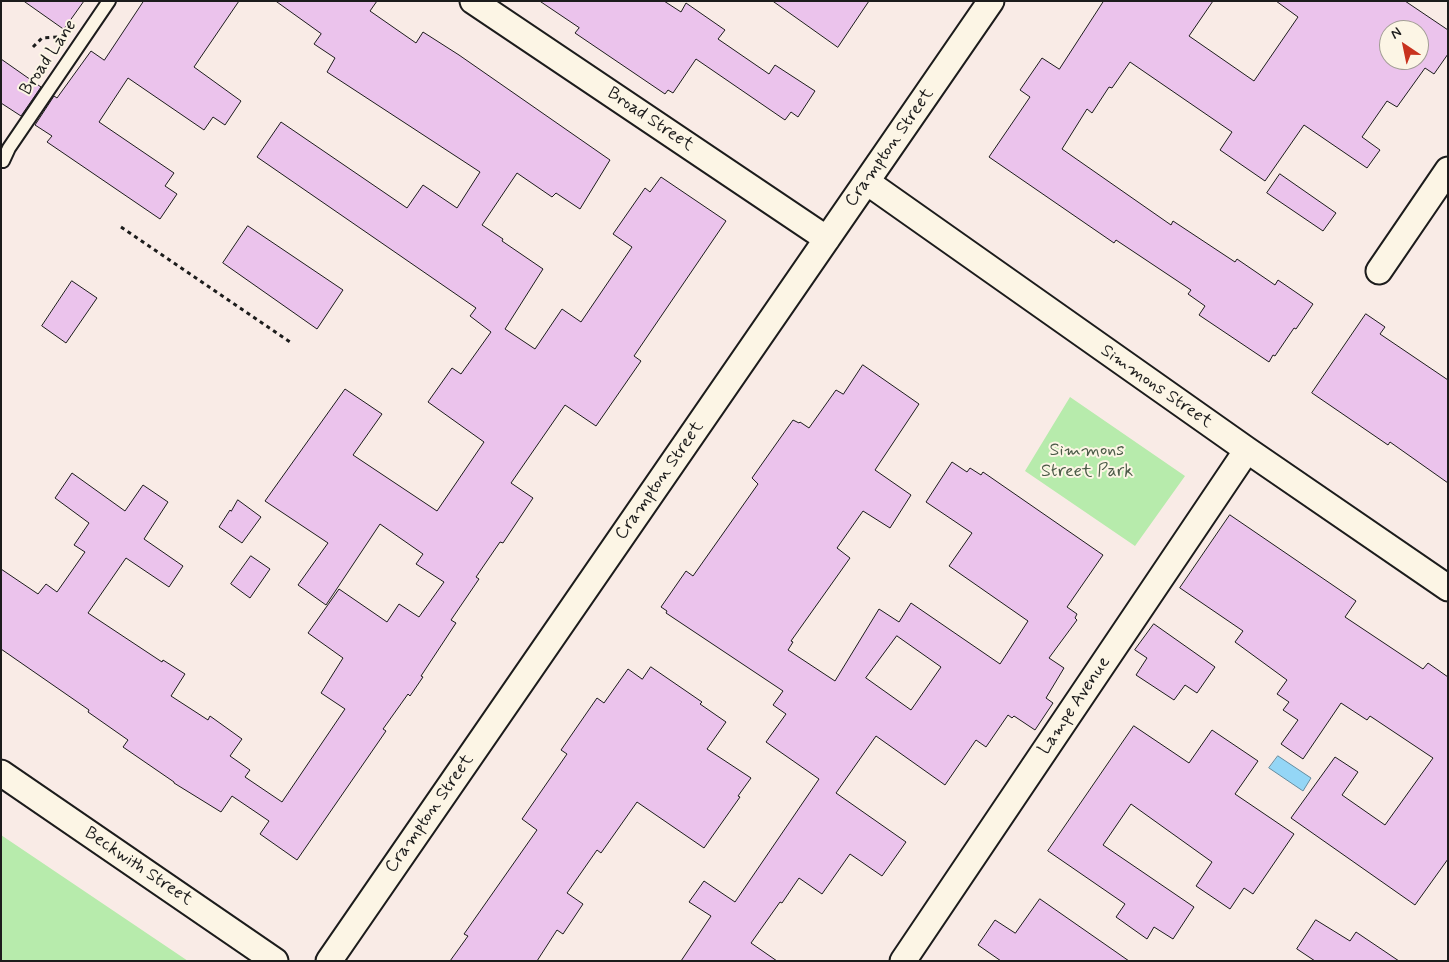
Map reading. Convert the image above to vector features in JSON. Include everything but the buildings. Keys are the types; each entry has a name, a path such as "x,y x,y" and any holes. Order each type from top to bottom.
{"street":[{"name":"Broad Street","path":"473,1 827,239"},
{"name":"Crampton Street","path":"328,961 991,1"},
{"path":"1379,271 1448,170"},
{"name":"Simmons Street","path":"867,182 1247,450 1448,588"},
{"name":"Lampe Avenue","path":"903,961 1247,450"},
{"name":"Beckwith Street","path":"1,773 275,961"}],"lane":[{"name":"Broad Lane","path":"3,161 9,148 109,1"}],"path":[{"path":"121,227 290,342"}],"green space":[{"name":"Simmons Street Park","path":"1070,397 1185,476 1135,546 1025,471"},
{"path":"1,835 188,961 1,961"}],"water":[{"path":"1278,756 1311,778 1303,791 1269,768"}]}
